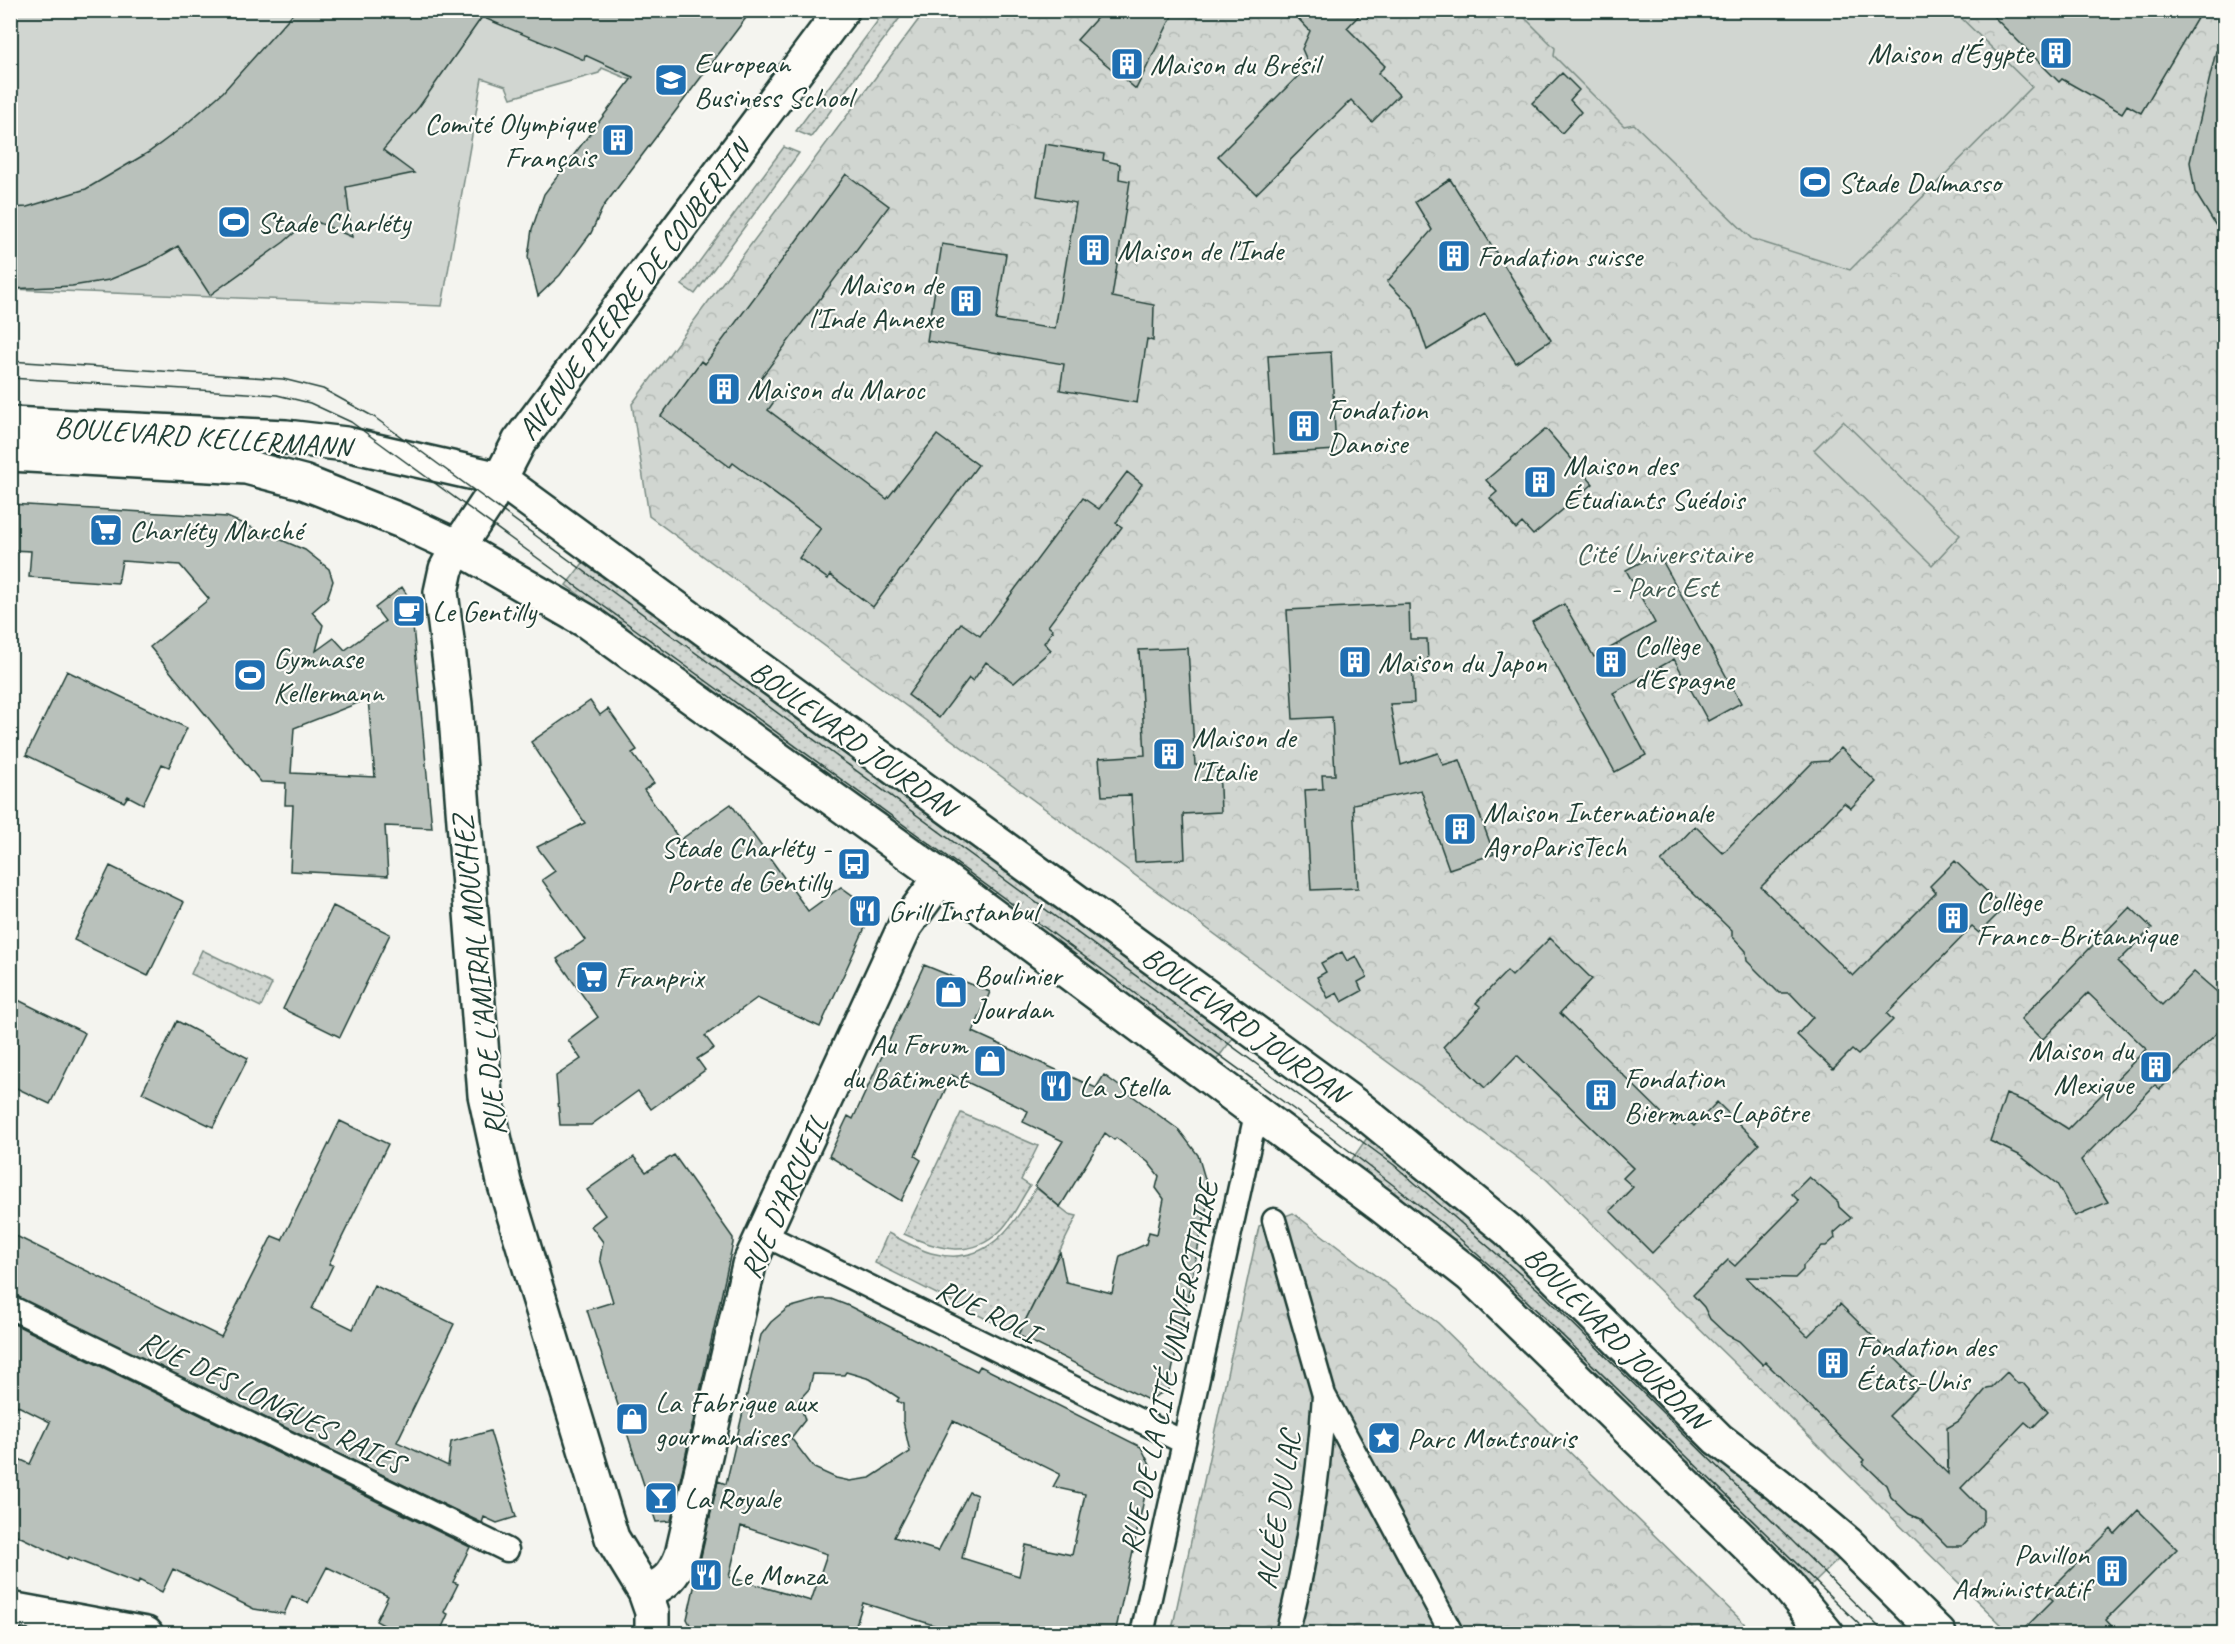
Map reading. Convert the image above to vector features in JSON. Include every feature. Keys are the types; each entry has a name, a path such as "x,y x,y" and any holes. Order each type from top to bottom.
{"main road":[{"name":"AVENUE PIERRE DE COUBERTIN","path":"458,547 523,437 842,10"},
{"name":"BOULEVARD KELLERMANN","path":"10,424 286,437 346,444 500,479"},
{"name":"BOULEVARD KELLERMANN","path":"10,454 246,467 303,482 404,522 458,547"},
{"name":"BOULEVARD JOURDAN","path":"500,479 1360,1109 1508,1230 1718,1439 1777,1484 1847,1543 1939,1634"},
{"name":"BOULEVARD JOURDAN","path":"458,547 588,622 941,877 1382,1206 1470,1275 1782,1580 1827,1634"},
{"name":"RUE DE L'AMIRAL MOUCHEZ","path":"458,547 446,569 441,592 455,704 485,1095 504,1182 612,1538 645,1592 652,1612 652,1634"},
{"name":"RUE D'ARCUEIL","path":"645,1592 665,1584 676,1572 682,1555 745,1279 763,1234 905,926 941,877"},
{"path":"10,1609 146,1634"}],"street":[{"name":"RUE DE LA CITÉ UNIVERSITAIRE","path":"1142,1634 1256,1114"},
{"path":"1274,1220 1324,1395 1452,1634"},
{"name":"RUE ROLI","path":"763,1234 1183,1442"},
{"name":"RUE DES LONGUES RAIES","path":"10,1307 507,1550"},
{"name":"ALLÉE DU LAC","path":"1287,1634 1298,1592 1312,1511 1320,1459 1324,1395"}],"green space":[{"name":"Stade Charléty","path":"11,11 683,11 631,80 602,68 599,73 511,98 506,86 482,78 442,306 11,289"},
{"path":"885,11 905,11 811,137 796,131"},
{"name":"Cité Universitaire - Parc Est","path":"925,11 2224,11 2224,1633 2010,1633 1546,1179 649,516 632,404"},
{"name":"Stade Dalmasso","path":"1518,11 1954,11 2032,87 1850,270 1752,239 1634,124 1624,126 1554,56 1555,48"},
{"path":"784,147 799,153 695,294 682,285"},
{"path":"1843,421 1960,535 1932,565 1814,450"},
{"path":"583,563 1233,1038 1215,1062 566,585"},
{"path":"202,950 272,984 261,1007 191,974"},
{"path":"961,1113 1038,1146 1021,1180 1030,1186 1004,1227 988,1241 964,1249 952,1249 928,1244 904,1234"},
{"path":"1369,1135 1454,1202 1845,1553 1811,1586 1519,1303 1350,1162"},
{"path":"1036,1188 1069,1214 1077,1216 1018,1335 875,1263 888,1233 931,1253 951,1256 968,1255 982,1250 1007,1230"},
{"name":"Parc Montsouris","path":"1293,1213 1438,1323 1754,1633 1171,1634 1259,1226"}],"building":[{"path":"296,10 752,10 603,207 591,233 560,275 538,296 528,257 532,229 544,194 633,77 585,55 584,60 482,17 419,107 383,150 414,173 346,187 352,237 310,219 284,242 210,295 178,246 148,264 109,280 72,286 10,289 10,208 27,207 86,189 149,152 184,126 223,92"},
{"name":"Maison du Brésil","path":"1104,10 1175,10 1136,89 1077,40"},
{"path":"1290,10 1364,10 1347,28 1385,66 1378,73 1399,95 1372,122 1351,100 1256,194 1218,156 1309,65 1302,49 1310,31"},
{"path":"1987,10 2202,10 2141,113 2127,105 2122,113 2062,79 2059,82"},
{"path":"2216,51 2224,52 2224,239 2195,192 2190,162"},
{"path":"1562,73 1579,90 1570,100 1581,112 1562,133 1532,103"},
{"name":"Maison de l'Inde","path":"1045,144 1104,154 1103,160 1120,164 1119,179 1130,181 1112,297 1154,305 1153,341 1147,339 1137,403 1060,390 1064,364 927,341 942,244 1006,254 996,320 1055,329 1076,203 1037,196"},
{"name":"Maison du Maroc","path":"846,174 889,206 758,382 778,396 768,410 887,499 937,435 978,465 873,607 830,575 828,579 799,558 821,528 733,463 730,467 661,416 701,361 705,364"},
{"name":"Fondation suisse","path":"1450,179 1551,340 1516,363 1485,314 1427,350 1413,308 1387,282 1432,230 1415,202"},
{"name":"Fondation Danoise","path":"1331,352 1336,450 1274,454 1268,356"},
{"name":"Maison des Étudiants Suédois","path":"1546,429 1593,484 1533,535 1522,523 1516,529 1490,498 1497,492 1486,480"},
{"path":"1127,472 1142,484 1116,523 1122,527 1048,626 1053,630 1044,643 1051,650 1014,683 986,662 973,681 969,678 939,718 908,695 961,623 980,636 1083,498 1099,509"},
{"path":"10,504 227,517 305,550 329,569 333,581 327,599 312,612 323,625 316,651 334,638 345,650 385,621 375,608 402,587 411,601 416,623 413,626 432,828 385,826 388,876 290,871 293,805 285,805 286,783 261,782 150,647 209,599 180,565 122,561 118,583 29,577 31,551 10,550","holes":["368,699 375,777 291,773 294,728"]},
{"name":"Collège d'Espagne","path":"1658,553 1741,703 1708,721 1674,659 1613,693 1646,755 1615,772 1532,622 1564,604 1594,657 1655,623 1626,570"},
{"path":"1409,604 1410,639 1427,639 1428,661 1412,662 1414,703 1390,704 1401,765 1438,753 1443,765 1460,760 1494,854 1449,869 1421,790 1353,804 1358,888 1311,890 1305,790 1323,789 1322,775 1335,775 1332,717 1293,719 1287,610"},
{"name":"Maison de l'Italie","path":"1188,648 1195,765 1219,765 1221,812 1183,814 1185,859 1135,862 1131,795 1102,796 1099,758 1145,755 1139,650"},
{"path":"67,671 187,728 169,767 162,764 143,804 128,796 124,802 26,755"},
{"path":"590,701 600,715 608,709 637,750 632,753 654,783 644,790 680,840 731,804 808,911 841,887 873,910 820,1027 757,998 705,1036 714,1048 697,1059 705,1070 651,1109 638,1091 591,1125 560,1125 556,1076 581,1059 568,1040 598,1017 557,959 585,940 542,880 555,871 537,847 585,823 531,742"},
{"name":"Collège Franco-Britannique","path":"1841,748 1876,782 1851,808 1844,803 1761,887 1853,976 1936,893 1930,886 1955,861 2004,908 1979,933 1972,927 1887,1014 1893,1020 1858,1055 1852,1050 1833,1069 1797,1035 1813,1017 1790,993 1779,993 1747,961 1746,951 1732,936 1732,931 1661,862 1695,826 1723,853 1813,762 1828,761"},
{"path":"110,866 184,902 148,976 74,940"},
{"path":"333,906 390,934 340,1037 283,1009"},
{"name":"Maison du Mexique","path":"2130,907 2152,928 2118,962 2162,1005 2194,972 2224,998 2224,1026 2160,1089 2155,1085 2081,1160 2108,1202 2075,1216 2057,1184 2019,1155 1990,1141 2006,1094 2028,1103 2068,1129 2146,1049 2088,993 2042,1040 2021,1019"},
{"name":"Fondation Biermans-Lapôtre","path":"1550,938 1592,979 1560,1013 1675,1126 1684,1116 1694,1126 1717,1102 1759,1144 1652,1253 1610,1211 1633,1187 1623,1178 1633,1168 1517,1055 1485,1088 1443,1047 1481,1007 1476,1003 1507,971 1512,976"},
{"path":"1342,952 1347,961 1356,956 1367,977 1358,982 1362,991 1342,1002 1337,993 1328,998 1317,977 1326,972 1321,963"},
{"path":"924,965 990,992 973,1032 1096,1088 1104,1075 1179,1130 1198,1155 1206,1182 1207,1206 1168,1390 1148,1400 1018,1335 1060,1252 1066,1282 1112,1293 1120,1256 1146,1244 1149,1232 1157,1234 1164,1199 1156,1188 1159,1176 1148,1162 1116,1138 1114,1140 1105,1133 1060,1207 1035,1186 1063,1141 1023,1122 1028,1111 952,1075 915,1156 921,1160 901,1201 829,1156 848,1116 853,1119"},
{"path":"10,996 85,1033 50,1104 10,1085"},
{"path":"177,1021 248,1058 213,1127 142,1093"},
{"path":"340,1121 388,1144 329,1264 333,1265 312,1309 353,1329 374,1285 454,1324 397,1442 448,1466 451,1442 490,1431 516,1517 497,1523 484,1517 482,1523 10,1294 10,1233 221,1337 272,1236 282,1240"},
{"path":"674,1155 733,1238 733,1243 671,1521 656,1522 587,1310 613,1302 600,1259 603,1242 591,1226 605,1215 587,1190 634,1157 646,1172"},
{"name":"Fondation des États-Unis","path":"1809,1177 1838,1202 1839,1207 1851,1218 1834,1233 1835,1238 1826,1246 1822,1246 1803,1266 1803,1270 1795,1278 1746,1277 1808,1336 1840,1304 1921,1384 1889,1416 1948,1474 1947,1428 1959,1421 1987,1388 1992,1387 2007,1372 2018,1384 2023,1383 2048,1412 2032,1428 2025,1422 1961,1488 1983,1510 1983,1524 1962,1546 1947,1546 1920,1519 1909,1514 1891,1497 1886,1485 1862,1462 1864,1460 1765,1362 1763,1365 1739,1341 1727,1335 1710,1319 1704,1307 1693,1295 1728,1260 1735,1266 1799,1201 1792,1194"},
{"path":"820,1299 831,1299 849,1306 977,1371 980,1366 1141,1447 1151,1467 1115,1634 962,1634 863,1603 853,1634 695,1634 687,1619 718,1481 726,1484 761,1335 771,1322 788,1308","holes":["846,1372 870,1379 899,1398 897,1401 903,1404 903,1421 910,1452 870,1478 850,1481 836,1478 814,1468 791,1438 805,1420 799,1400 809,1389 813,1374 844,1375","953,1421 1060,1474 1053,1487 1085,1494 1072,1555 1026,1545 1019,1576 962,1558 977,1495 969,1492 938,1551 894,1537","741,1526 827,1554 811,1601 729,1577"]},
{"path":"10,1322 470,1547 453,1582 458,1584 444,1612 448,1614 439,1634 400,1634 376,1621 388,1596 327,1567 308,1603 292,1596 284,1614 254,1609 173,1569 162,1592 139,1580 138,1584 69,1557 67,1559 10,1532 10,1455 30,1464 50,1422 10,1402"},
{"name":"Pavillon Administratif","path":"2138,1510 2177,1549 2106,1620 2119,1634 2019,1634 2053,1600 2046,1594 2111,1529 2115,1534"}],"tram line":[{"path":"10,361 283,379 323,389 374,417 1394,1165 1542,1293 1886,1634"},
{"path":"10,378 277,395 310,403 351,422 1325,1132 1442,1223 1495,1270 1869,1634"}],"place":[{"name":"Maison d'Égypte","path":"2056,53"},
{"name":"Maison du Brésil","path":"1127,64"},
{"name":"European Business School","path":"671,80"},
{"name":"Comité Olympique Français","path":"618,140"},
{"name":"Stade Dalmasso","path":"1815,182"},
{"name":"Stade Charléty","path":"234,222"},
{"name":"Maison de l'Inde","path":"1094,250"},
{"name":"Fondation suisse","path":"1454,256"},
{"name":"Maison de l'Inde Annexe","path":"966,301"},
{"name":"Maison du Maroc","path":"724,389"},
{"name":"Fondation Danoise","path":"1304,426"},
{"name":"Maison des Étudiants Suédois","path":"1540,482"},
{"name":"Charléty Marché","path":"106,530"},
{"name":"Le Gentilly","path":"409,611"},
{"name":"Maison du Japon","path":"1355,662"},
{"name":"Collège d'Espagne","path":"1611,662"},
{"name":"Gymnase Kellermann","path":"250,675"},
{"name":"Maison de l'Italie","path":"1169,754"},
{"name":"Maison Internationale AgroParisTech","path":"1460,829"},
{"name":"Stade Charléty - Porte de Gentilly","path":"854,864"},
{"name":"Grill Instanbul","path":"865,911"},
{"name":"Collège Franco-Britannique","path":"1953,918"},
{"name":"Franprix","path":"592,977"},
{"name":"Boulinier Jourdan","path":"951,992"},
{"name":"Au Forum du Bâtiment","path":"990,1061"},
{"name":"Maison du Mexique","path":"2156,1067"},
{"name":"La Stella","path":"1056,1086"},
{"name":"Fondation Biermans-Lapôtre","path":"1601,1095"},
{"name":"Fondation des États-Unis","path":"1833,1363"},
{"name":"La Fabrique aux gourmandises","path":"632,1419"},
{"name":"Parc Montsouris","path":"1384,1438"},
{"name":"La Royale","path":"661,1498"},
{"name":"Pavillon Administratif","path":"2112,1571"},
{"name":"Le Monza","path":"706,1575"}]}
